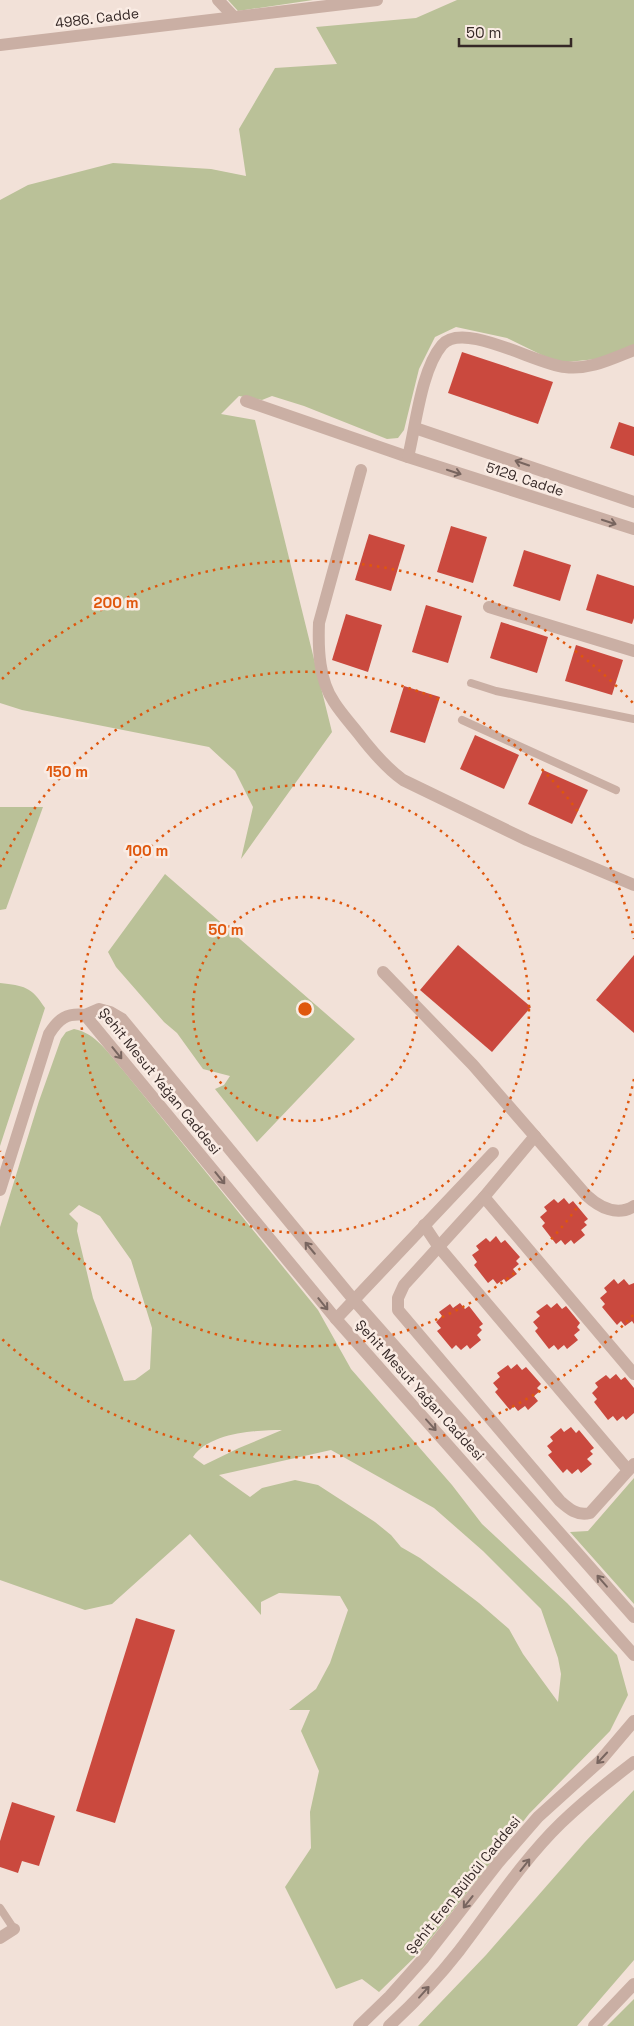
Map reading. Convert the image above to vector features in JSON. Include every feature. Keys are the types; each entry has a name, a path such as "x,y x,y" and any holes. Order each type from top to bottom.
{"street":[{"path":"218,0 234,17"},
{"name":"4986. Cadde","path":"0,45 377,0"},
{"path":"408,457 419,403 431,365 442,344 453,338 467,337 483,341 563,367 595,366 634,350"},
{"name":"5129. Cadde","path":"246,401 408,457 634,529"},
{"name":"5129. Cadde","path":"415,428 634,502"},
{"path":"361,470 319,624 318,648 320,664 333,701 389,770 403,780 527,840 634,885"},
{"path":"489,607 634,651"},
{"path":"383,972 473,1065 586,1195 609,1210 617,1211 634,1206"},
{"name":"Şehit Mesut Yağan Caddesi","path":"634,1617 353,1299 122,1020 110,1012 99,1009 85,1015 336,1319 634,1655"},
{"path":"0,1190 50,1034 59,1020 66,1015 85,1015"},
{"path":"424,1225 438,1246 631,1467 590,1513 579,1514 560,1501 401,1314 397,1304 402,1288 438,1246 484,1197 535,1136"},
{"path":"336,1319 493,1153"},
{"path":"484,1197 634,1374"},
{"name":"Şehit Eren Bülbül Caddesi","path":"359,2026 390,1996 423,1959 498,1863 538,1817 600,1761 634,1721"},
{"path":"390,2026 416,2001 458,1953 527,1862 560,1824 634,1762"},
{"path":"0,1938 14,1928"},
{"path":"594,2026 634,1984"}],"lane":[{"path":"471,684 634,719"},
{"path":"462,720 616,790"},
{"path":"0,1908 14,1928"}],"green space":[{"path":"228,0 313,0 238,11"},
{"path":"457,0 634,0 634,345 606,358 558,363 507,338 456,327 435,337 419,369 404,430 398,438 387,439 304,406 272,396 262,400 239,396 221,414 255,420 332,732 241,859 253,807 235,771 209,747 22,710 0,703 0,200 28,185 113,163 211,169 246,176 239,129 275,68 337,64 316,27 416,18"},
{"path":"0,807 43,807 6,909 0,910"},
{"path":"165,874 355,1039 257,1142 215,1089 224,1085 230,1076 203,1069 177,1033 164,1022 116,967 108,952"},
{"path":"0,983 26,988 35,995 45,1008 0,1146"},
{"path":"74,1029 82,1031 107,1051 318,1310 351,1369 452,1485 482,1524 567,1603 617,1655 628,1695 610,1731 529,1814 422,1950 379,1992 362,1979 336,1989 285,1887 311,1848 310,1812 319,1771 301,1731 310,1710 289,1710 316,1689 330,1663 348,1610 340,1596 279,1593 261,1602 261,1615 190,1534 112,1604 85,1610 0,1580 0,1227 39,1101 61,1039 66,1032","holes":["79,1205 100,1216 131,1260 152,1328 150,1369 135,1380 124,1381 93,1298 77,1231 78,1223 69,1214","282,1430 204,1465 193,1457 200,1449 221,1438 233,1434","331,1450 434,1508 483,1551 541,1609 558,1658 561,1674 558,1702 523,1654 509,1629 479,1603 420,1558 401,1547 391,1535 375,1522 318,1485 295,1480 262,1488 250,1497 219,1475"]},
{"path":"634,1478 634,1604 570,1532 588,1531"},
{"path":"634,1790 634,1960 577,2026 418,2026 486,1955 585,1842"},
{"path":"634,1999 634,2026 607,2026"}],"building":[{"path":"462,352 553,382 538,424 448,393"},
{"path":"619,422 634,427 634,456 610,448"},
{"path":"451,526 487,537 473,583 437,572"},
{"path":"369,534 405,545 391,591 355,580"},
{"path":"524,550 571,565 560,601 513,586"},
{"path":"597,574 634,586 634,618 632,624 586,610"},
{"path":"426,605 462,616 448,663 412,652"},
{"path":"346,614 382,625 368,672 332,660"},
{"path":"501,622 548,637 537,673 490,658"},
{"path":"576,645 623,660 612,695 565,681"},
{"path":"404,686 440,697 425,743 390,732"},
{"path":"475,735 519,755 504,789 460,769"},
{"path":"543,770 588,790 572,824 528,804"},
{"path":"458,945 531,1007 492,1052 420,990"},
{"path":"634,955 634,1033 596,1000"},
{"path":"564,1198 569,1204 573,1201 588,1219 584,1222 587,1225 581,1230 585,1235 574,1244 571,1240 565,1245 561,1240 556,1244 542,1226 545,1223 540,1217 547,1211 544,1207 554,1199 558,1203"},
{"path":"496,1236 501,1243 505,1240 520,1257 516,1261 519,1264 513,1269 517,1274 506,1282 504,1279 497,1284 493,1279 488,1283 474,1265 477,1262 472,1255 479,1250 476,1246 486,1238 490,1242"},
{"path":"614,1279 618,1284 624,1279 629,1285 634,1283 634,1324 632,1321 625,1326 621,1321 617,1325 602,1307 605,1304 600,1298 607,1292 604,1288"},
{"path":"460,1303 465,1309 469,1306 483,1324 479,1327 482,1330 477,1335 481,1340 470,1349 467,1345 461,1350 456,1345 452,1349 437,1331 441,1328 436,1322 442,1316 439,1312 450,1304 453,1308"},
{"path":"557,1303 562,1309 566,1306 580,1323 577,1327 580,1330 574,1335 578,1340 567,1349 564,1345 558,1350 554,1345 549,1349 535,1331 538,1328 533,1322 540,1316 536,1312 547,1304 551,1308"},
{"path":"517,1364 522,1370 526,1367 541,1384 537,1388 540,1391 534,1396 538,1401 528,1410 525,1406 518,1411 514,1406 510,1410 495,1392 498,1389 493,1383 500,1377 497,1373 508,1365 511,1369"},
{"path":"616,1374 621,1380 625,1377 634,1388 634,1413 626,1420 623,1416 617,1421 613,1416 608,1420 594,1402 597,1399 592,1393 598,1387 595,1383 606,1375 610,1379"},
{"path":"571,1427 576,1433 579,1430 594,1448 590,1451 593,1454 587,1459 592,1464 581,1473 578,1469 572,1474 567,1469 563,1473 548,1455 552,1452 547,1446 553,1441 550,1437 561,1428 564,1432"},
{"path":"136,1618 175,1630 115,1823 76,1811"},
{"path":"12,1802 55,1816 39,1866 22,1861 18,1873 0,1867 0,1841"}]}
